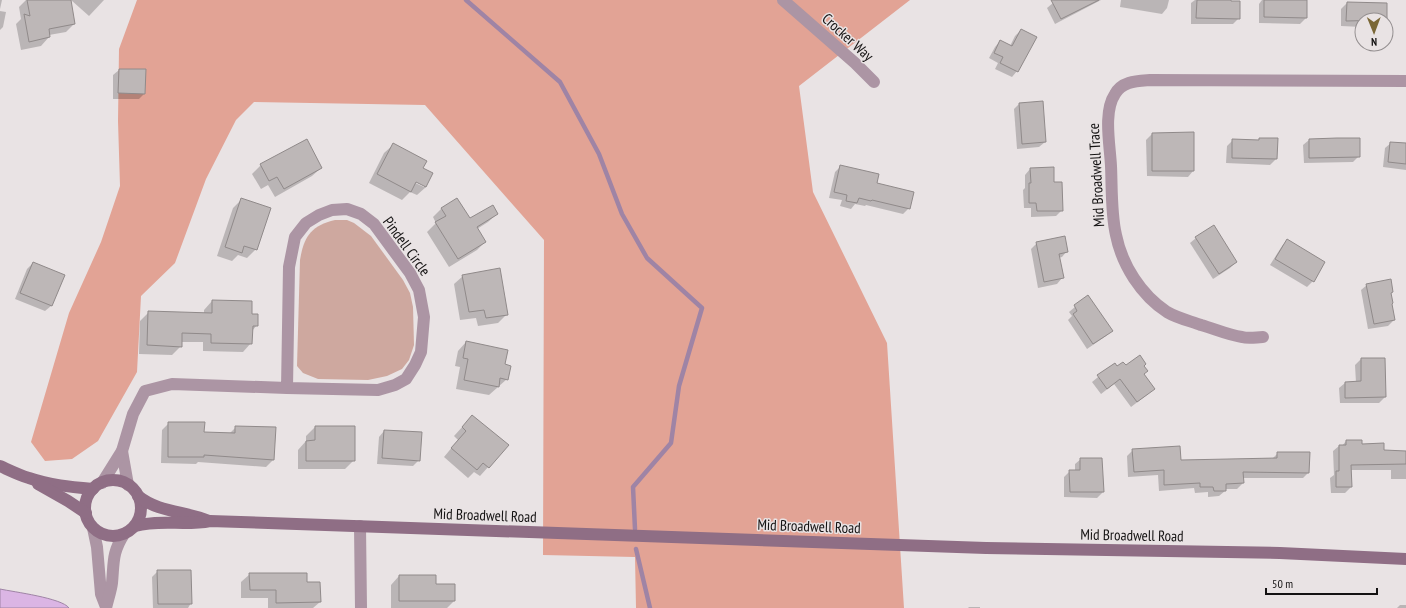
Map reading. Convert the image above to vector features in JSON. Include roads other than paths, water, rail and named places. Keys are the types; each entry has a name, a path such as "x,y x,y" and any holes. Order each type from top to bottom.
{"street":[{"name":"Crocker Way","path":"783,0 855,63 874,82"},
{"name":"Mid Broadwell Trace","path":"1263,337 1243,338 1183,319 1168,312 1152,300 1132,276 1124,261 1115,229 1108,116 1114,94 1125,84 1150,80 1406,81"},
{"name":"Pindell Circle","path":"97,486 122,451 133,414 145,391 172,384 287,388 378,390 406,379 415,366 421,352 424,317 419,290 410,273 374,224 361,214 347,209 332,210 318,215 306,223 295,237 289,267 287,388"},
{"name":"Pindell Circle","path":"122,451 128,485"},
{"path":"0,466 29,478 86,513"},
{"path":"29,478 66,486 97,486 116,480 128,485 138,496 141,504 141,513 135,526 124,534 118,543 114,556 112,583 106,607"},
{"path":"97,486 86,499 86,517 93,528 106,536 124,534"},
{"name":"Mid Broadwell Road","path":"138,496 145,502 158,507 199,516 210,521"},
{"name":"Mid Broadwell Road","path":"135,526 146,523 192,524 210,521 978,548 1280,553 1406,559"},
{"path":"360,526 361,608"},
{"path":"93,528 97,547 102,594 106,607"}],"waterway":[{"path":"466,0 560,82 599,154 622,214 647,258 702,308 679,386 671,443 633,487 635,529"},
{"path":"636,549 650,608"}]}
